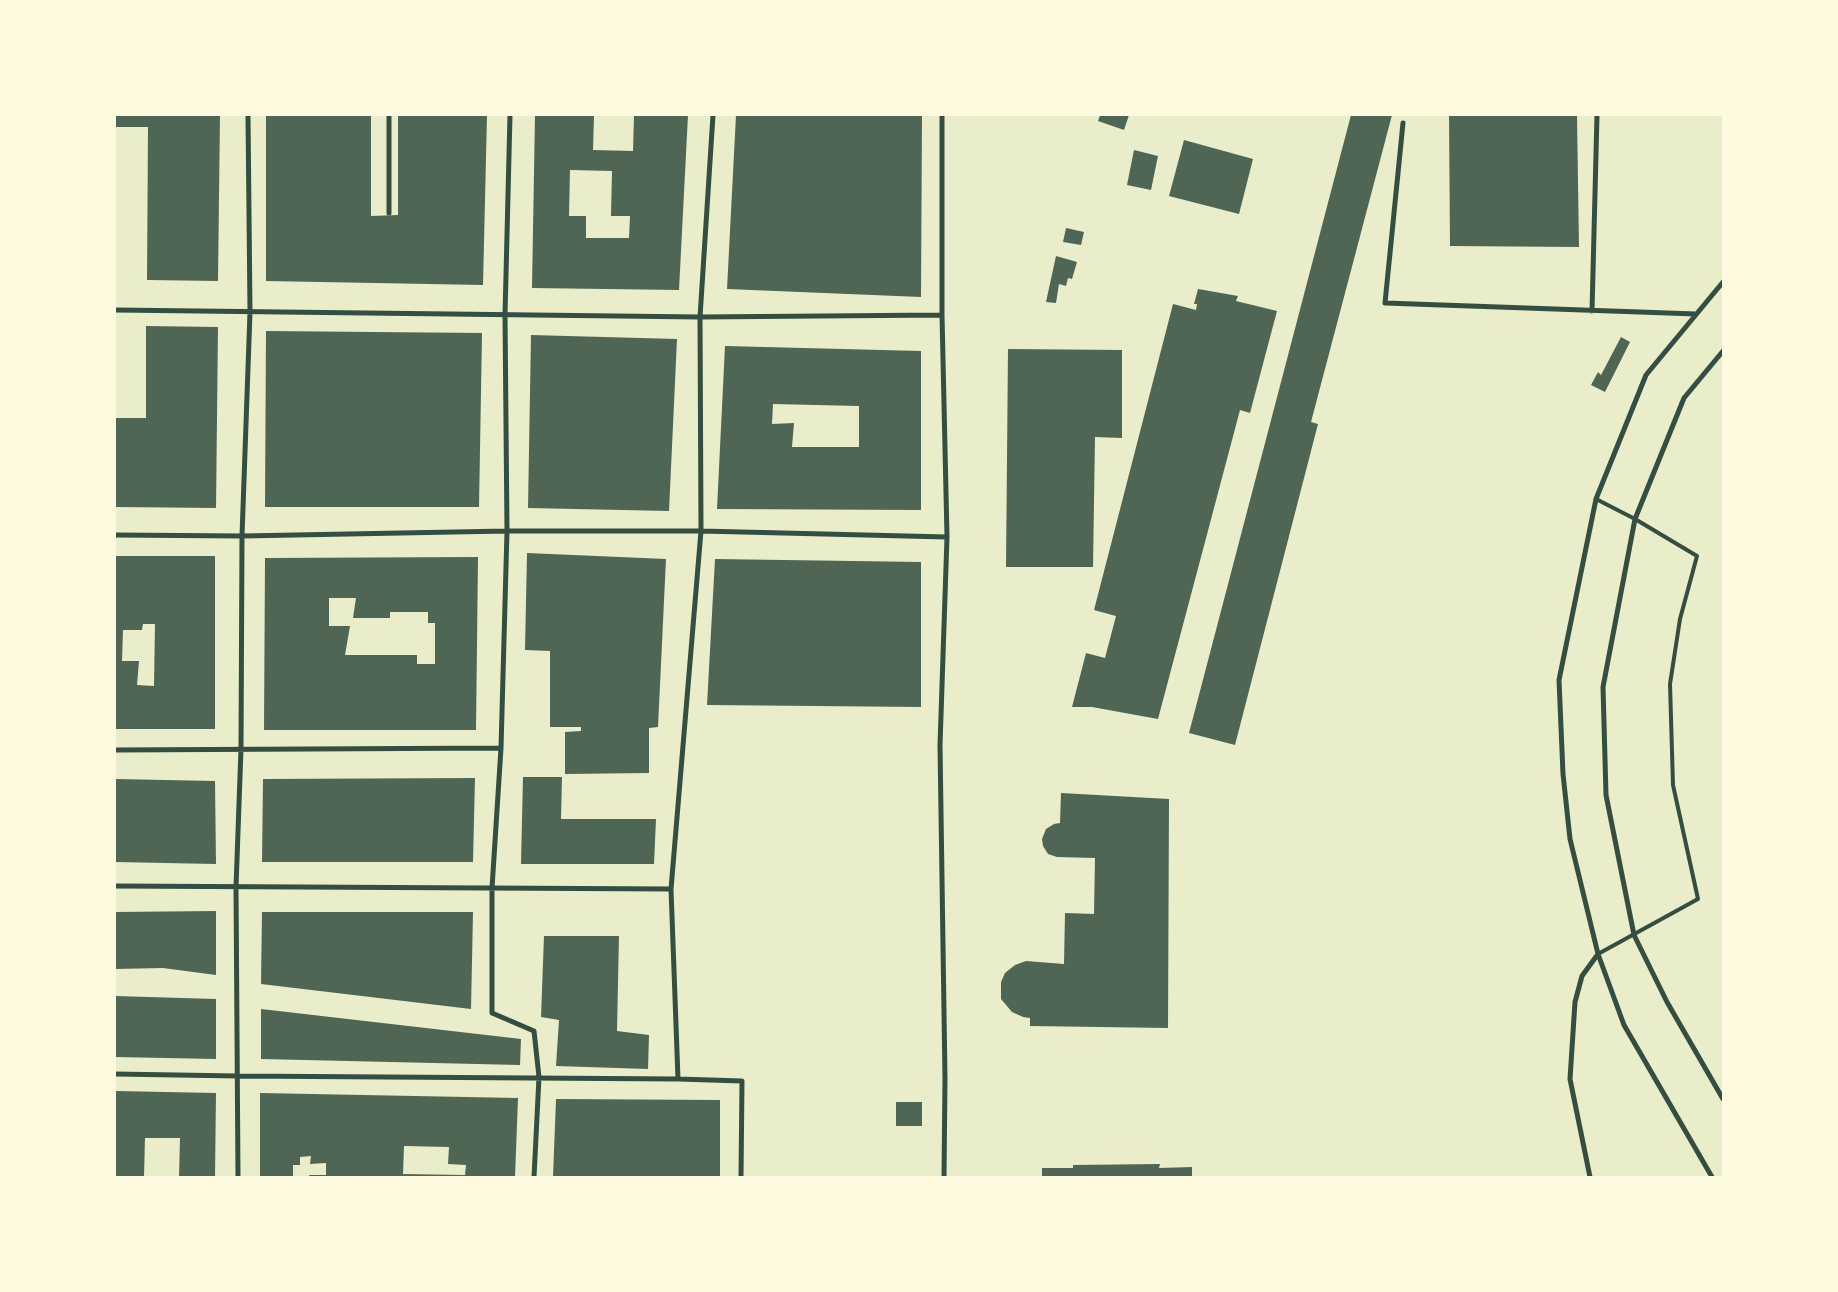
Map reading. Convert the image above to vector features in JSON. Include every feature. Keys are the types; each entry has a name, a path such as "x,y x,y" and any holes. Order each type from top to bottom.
{"street":[{"path":"238,1177 236,887 240,749 242,536 250,312 248,115"},
{"path":"389,115 390,213"},
{"path":"510,115 505,315 507,531 501,748 492,888 492,1013 534,1031 539,1077 534,1177"},
{"path":"678,1079 671,889 701,530 700,317 713,115"},
{"path":"942,115 942,315 947,537 940,745 945,1079 944,1177"},
{"path":"1592,311 1597,115"},
{"path":"1403,123 1385,303 1696,314"},
{"path":"1712,1177 1624,1025 1598,954 1570,839 1563,774 1560,680 1596,499 1646,375 1723,282"},
{"path":"115,310 700,317 942,315"},
{"path":"1723,351 1684,398 1635,519 1603,687 1606,795 1634,935 1667,1002 1723,1098"},
{"path":"115,535 242,536 507,531 701,530 947,537"},
{"path":"115,750 501,748"},
{"path":"115,886 671,889"},
{"path":"1590,1177 1570,1079 1575,1002 1582,976 1598,954"},
{"path":"115,1074 742,1080 741,1177"}],"lane":[{"path":"1596,499 1635,519 1697,556 1680,620 1670,684 1673,785 1698,899 1598,954"}],"building":[{"path":"115,115 220,115 218,281 147,280 148,127 115,127"},
{"path":"266,115 371,115 371,216 398,215 398,115 487,115 483,285 266,281"},
{"path":"535,115 594,115 593,150 633,151 634,115 688,115 679,290 532,288","holes":["570,170 612,171 611,216 630,216 629,238 586,238 586,216 569,216"]},
{"path":"736,115 922,115 921,297 727,289"},
{"path":"1100,115 1129,115 1124,130 1098,121"},
{"path":"1351,115 1392,115 1311,422 1318,424 1235,745 1189,733"},
{"path":"1449,115 1577,115 1579,247 1450,246"},
{"path":"1184,140 1253,159 1239,214 1169,196"},
{"path":"1134,150 1158,156 1151,190 1127,185"},
{"path":"1066,228 1084,232 1081,245 1063,242"},
{"path":"1056,256 1077,262 1072,279 1068,278 1066,286 1059,284 1056,303 1046,302"},
{"path":"1198,289 1238,296 1236,301 1277,311 1250,413 1240,410 1158,719 1092,707 1072,707 1086,653 1105,658 1116,616 1094,610 1173,304 1196,310 1197,304 1194,304"},
{"path":"146,326 218,327 216,508 115,507 115,418 146,418"},
{"path":"266,331 482,333 479,507 265,507"},
{"path":"531,335 677,339 669,511 528,508"},
{"path":"1621,337 1630,342 1605,392 1591,385 1598,372 1601,375"},
{"path":"725,346 921,351 921,510 717,509","holes":["773,404 859,406 859,447 792,447 794,423 772,424"]},
{"path":"1008,349 1122,350 1122,438 1095,437 1093,567 1006,567"},
{"path":"527,553 666,559 658,727 649,728 649,773 565,774 565,732 581,731 581,727 550,727 550,651 525,650"},
{"path":"115,556 215,556 215,729 115,729","holes":["143,624 155,624 154,686 137,685 139,661 122,661 123,630 142,630"]},
{"path":"478,557 476,730 264,730 265,558","holes":["329,598 356,598 353,618 390,618 390,612 428,612 428,623 435,623 435,664 417,664 417,655 345,655 350,626 329,626"]},
{"path":"715,559 921,562 921,707 707,705"},
{"path":"523,777 562,777 561,819 656,819 654,864 521,864"},
{"path":"475,778 473,862 262,862 263,779"},
{"path":"115,779 215,781 216,864 115,862"},
{"path":"1061,793 1169,799 1168,1028 1030,1026 1030,1018 1012,1012 1001,999 1001,982 1005,973 1015,965 1026,961 1064,964 1065,913 1094,914 1095,858 1057,857 1048,854 1043,846 1042,839 1046,829 1060,823"},
{"path":"216,911 216,975 163,968 115,969 115,912"},
{"path":"262,912 473,912 471,1009 261,984"},
{"path":"544,936 619,936 617,1031 649,1035 648,1069 556,1066 559,1020 541,1017"},
{"path":"115,996 216,999 216,1059 115,1057"},
{"path":"261,1009 521,1039 520,1065 261,1059"},
{"path":"115,1091 216,1093 215,1177 179,1177 180,1138 145,1138 144,1177 115,1177"},
{"path":"260,1093 518,1098 515,1177 310,1177 309,1175 326,1175 326,1163 310,1164 311,1156 300,1157 300,1165 293,1165 293,1177 260,1177","holes":["404,1146 449,1147 448,1164 466,1165 465,1175 403,1174"]},
{"path":"556,1099 720,1100 720,1177 553,1177"},
{"path":"896,1102 922,1102 922,1126 896,1126"},
{"path":"1160,1164 1159,1168 1192,1167 1192,1177 1042,1177 1042,1168 1073,1168 1073,1165"}]}
